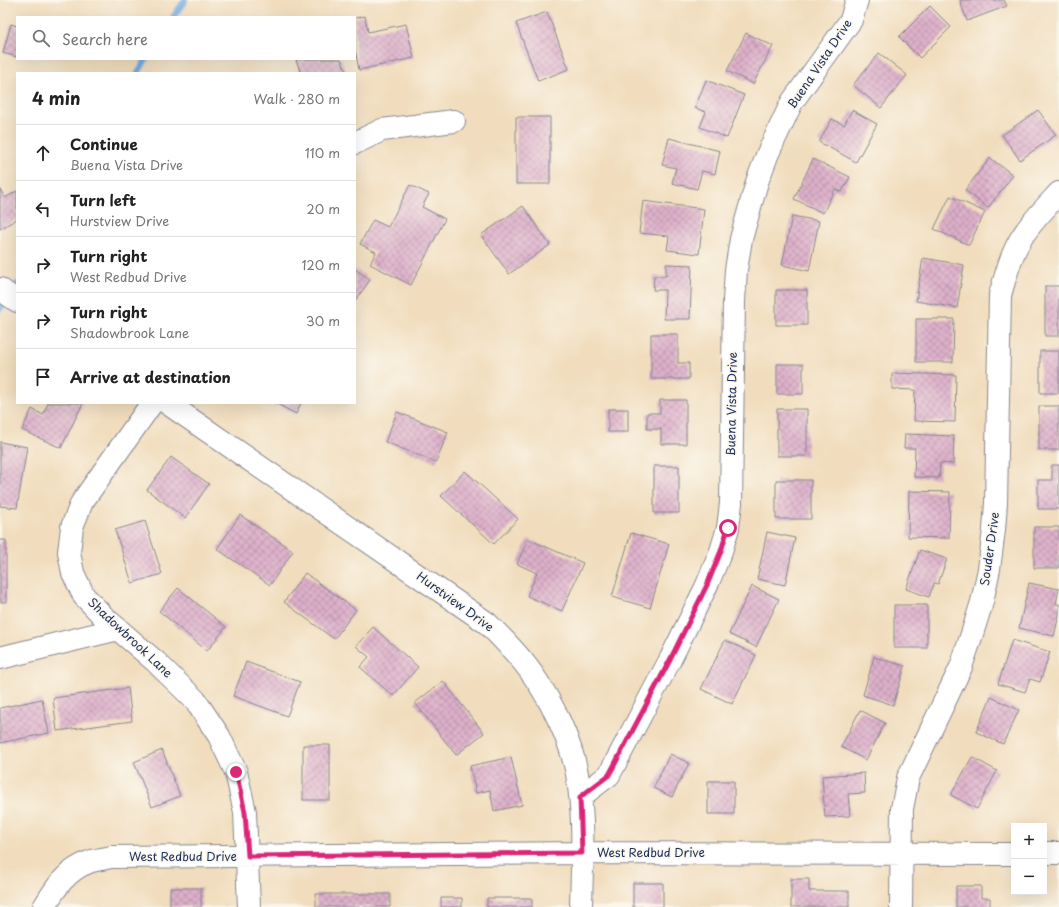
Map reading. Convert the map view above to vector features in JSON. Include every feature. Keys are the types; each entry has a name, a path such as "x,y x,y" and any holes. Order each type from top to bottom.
{"street":[{"name":"Buena Vista Drive","path":"580,797 609,775 674,653 707,585 721,551 728,528 731,503 734,301 736,270 741,239 748,211 768,153 792,102 851,20 857,0"},
{"path":"356,143 382,130 454,121"},
{"name":"Souder Drive","path":"901,907 900,854 902,809 908,778 961,667 982,602 989,569 996,503 1000,295 1009,265 1022,237 1040,213 1059,194"},
{"path":"0,289 16,300"},
{"name":"Shadowbrook Lane","path":"151,404 82,502 72,527 69,552 73,573 84,596 104,617 156,662 195,700 219,736 236,772 244,805 248,856 249,907"},
{"name":"Hurstview Drive","path":"168,404 487,623 506,642 533,674 552,706 567,740 577,773 580,797 582,853 581,907"},
{"path":"0,658 118,629"},
{"name":"West Redbud Drive","path":"44,907 67,874 89,862 110,857 582,853 1011,854"},
{"path":"1047,854 1059,853"}],"building":[{"path":"1004,0 1007,6 967,21 960,1"},
{"path":"930,6 951,27 920,58 899,37"},
{"path":"547,12 569,69 538,81 516,23"},
{"path":"365,16 368,32 406,24 414,58 359,70 356,54 356,18"},
{"path":"11,24 16,26 16,57 3,53"},
{"path":"746,33 773,46 753,84 727,71"},
{"path":"879,53 907,75 881,108 853,85"},
{"path":"296,60 341,60 347,72 301,72"},
{"path":"706,80 744,95 727,138 700,127 706,112 695,108"},
{"path":"852,110 877,124 856,162 819,142 832,119 844,125"},
{"path":"1038,110 1056,135 1020,160 1002,135"},
{"path":"516,117 550,117 550,184 516,184"},
{"path":"669,138 720,151 715,174 702,171 697,189 672,183 676,168 662,165"},
{"path":"990,158 1013,175 988,208 965,190"},
{"path":"813,159 850,177 842,192 835,189 823,213 794,199"},
{"path":"410,185 429,194 422,207 445,219 411,285 370,264 376,252 360,244 373,220 388,227"},
{"path":"0,189 5,198 16,192 16,220 0,229"},
{"path":"950,196 985,212 969,245 934,229"},
{"path":"643,201 704,209 699,254 667,250 669,236 639,233"},
{"path":"523,206 550,245 509,274 481,235"},
{"path":"792,216 819,221 809,271 782,265"},
{"path":"923,258 964,265 957,308 916,301"},
{"path":"666,264 692,265 690,319 664,319 665,290 653,290 654,276 666,276"},
{"path":"356,270 370,280 356,300"},
{"path":"1045,286 1059,286 1059,336 1045,336"},
{"path":"776,290 807,290 807,325 776,325"},
{"path":"916,319 954,319 953,362 916,362"},
{"path":"651,334 678,334 678,363 689,363 689,379 651,379"},
{"path":"1040,351 1059,351 1059,393 1040,393"},
{"path":"777,364 803,364 803,394 777,394"},
{"path":"892,373 956,375 955,422 914,421 915,390 892,389"},
{"path":"660,400 686,400 686,444 661,444 661,429 647,429 647,413 660,413"},
{"path":"48,404 83,404 61,448 22,430 32,409 43,415"},
{"path":"277,404 301,404 296,414"},
{"path":"1039,406 1059,406 1059,450 1039,450"},
{"path":"608,409 628,409 628,432 608,432"},
{"path":"777,409 807,409 807,456 777,456"},
{"path":"397,412 448,432 436,462 385,442"},
{"path":"905,434 954,436 953,464 940,463 939,478 914,477 915,448 904,448"},
{"path":"0,442 27,447 17,508 0,506"},
{"path":"171,457 209,484 185,518 147,490"},
{"path":"1052,465 1059,465 1059,509 1038,509 1038,480 1052,480"},
{"path":"654,466 679,466 679,513 654,513"},
{"path":"465,471 518,519 494,544 441,496"},
{"path":"776,480 811,480 811,519 776,519"},
{"path":"909,491 950,492 949,538 908,537"},
{"path":"240,515 293,551 270,585 217,549"},
{"path":"145,521 162,574 132,583 115,530"},
{"path":"1034,527 1059,527 1059,568 1034,568"},
{"path":"767,532 795,538 785,585 757,579"},
{"path":"631,533 669,544 650,608 612,597"},
{"path":"528,539 583,563 562,611 527,596 537,573 517,564"},
{"path":"0,540 6,540 6,602 0,602"},
{"path":"920,550 947,559 938,584 934,583 929,597 906,589"},
{"path":"305,573 356,610 334,639 284,602"},
{"path":"1029,583 1059,589 1056,604 1059,604 1059,615 1054,636 1019,628"},
{"path":"752,586 779,599 756,647 729,634"},
{"path":"178,588 226,627 207,651 159,611"},
{"path":"894,605 927,605 927,648 894,648"},
{"path":"373,627 418,667 393,696 360,667 369,657 356,646"},
{"path":"725,640 756,655 732,704 701,689"},
{"path":"1012,640 1050,652 1040,682 1030,679 1025,692 998,684"},
{"path":"874,657 905,666 893,705 863,695"},
{"path":"246,662 300,682 287,716 233,696"},
{"path":"443,681 484,733 456,755 415,703"},
{"path":"128,688 132,721 57,731 53,698"},
{"path":"991,697 1019,710 1003,744 976,732"},
{"path":"42,699 49,733 0,743 0,708"},
{"path":"860,710 885,723 866,760 841,747"},
{"path":"303,745 330,745 330,800 303,800"},
{"path":"162,750 180,796 152,807 134,762"},
{"path":"670,754 689,763 672,797 653,788"},
{"path":"511,757 522,805 494,811 490,790 476,793 470,766"},
{"path":"972,757 997,771 977,809 951,795"},
{"path":"864,773 865,793 848,794 850,816 825,817 822,776"},
{"path":"708,781 734,781 734,814 708,814"},
{"path":"791,879 809,879 809,891 849,891 849,907 791,907"},
{"path":"633,883 663,883 663,907 633,907"},
{"path":"956,886 981,886 981,898 990,898 990,907 956,907"},
{"path":"170,888 201,888 201,907 170,907"},
{"path":"316,894 390,894 390,907 316,907"},
{"path":"441,898 462,898 462,907 441,907"},
{"path":"487,898 532,898 532,907 487,907"}],"waterway":[{"path":"174,16 185,0"},
{"path":"139,72 145,60"},
{"path":"0,309 16,285"}],"route":[{"path":"236,772 245,812 248,856 582,853 580,797 609,775 670,660 707,585 721,551 728,528"}]}
